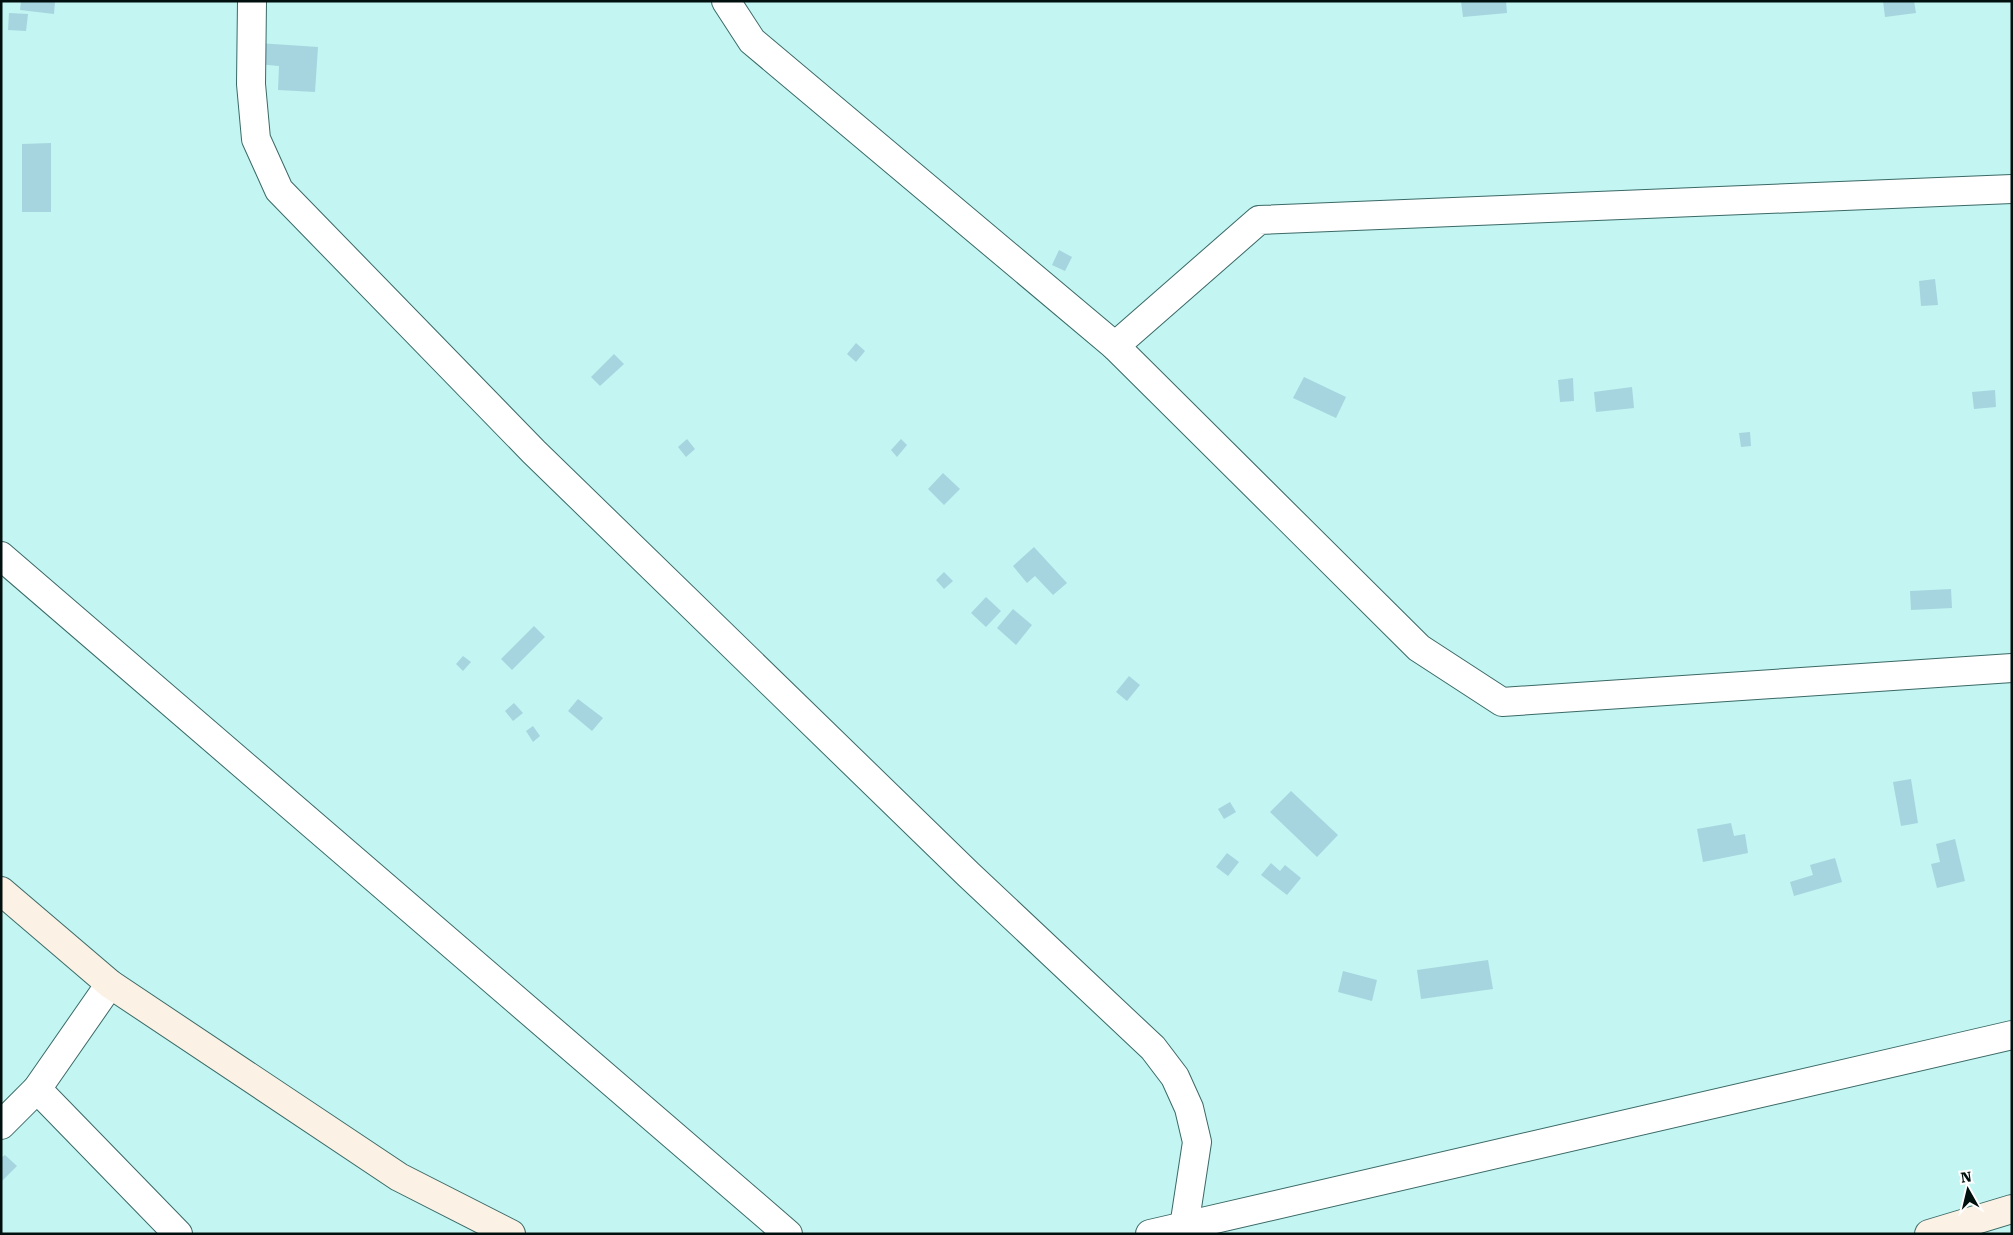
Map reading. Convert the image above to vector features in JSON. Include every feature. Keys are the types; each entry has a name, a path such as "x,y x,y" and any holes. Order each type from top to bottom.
{"street":[{"path":"252,1 251,84 256,139 279,190 534,452 968,874 1153,1048 1175,1078 1189,1108 1197,1142 1184,1228"},
{"path":"726,1 752,41 1115,346 1419,648 1502,702 2012,668"},
{"path":"1115,346 1259,220 2012,189"},
{"path":"1,556 788,1234"},
{"path":"1,891 110,984 399,1177 510,1234"},
{"path":"1,1125 37,1089 110,984"},
{"path":"1150,1234 1184,1228 2012,1035"},
{"path":"37,1089 178,1234"},
{"path":"1929,1234 2012,1210"}],"building":[{"path":"21,1 55,1 54,14 20,10"},
{"path":"1461,1 1506,1 1507,13 1463,17"},
{"path":"1883,1 1914,1 1916,13 1885,17"},
{"path":"9,13 28,14 26,31 8,30"},
{"path":"258,43 318,47 315,92 278,90 279,66 257,64"},
{"path":"51,143 51,212 22,212 22,144"},
{"path":"1059,250 1072,257 1065,271 1052,265"},
{"path":"1935,279 1938,305 1921,306 1919,281"},
{"path":"856,343 865,351 856,362 847,354"},
{"path":"614,354 624,364 600,386 591,377"},
{"path":"1304,377 1346,397 1336,418 1293,398"},
{"path":"1573,378 1574,401 1560,402 1558,380"},
{"path":"1632,387 1634,408 1596,412 1594,392"},
{"path":"1995,390 1996,407 1974,409 1972,392"},
{"path":"1750,432 1751,446 1741,447 1739,433"},
{"path":"687,439 695,449 686,457 678,447"},
{"path":"901,439 907,445 897,457 891,450"},
{"path":"943,473 960,489 944,505 928,489"},
{"path":"1034,547 1067,583 1053,595 1035,576 1027,583 1013,566"},
{"path":"944,572 953,581 944,589 936,580"},
{"path":"1951,589 1952,608 1911,610 1910,591"},
{"path":"986,597 1001,611 986,627 971,613"},
{"path":"1013,609 1032,625 1016,645 997,628"},
{"path":"534,626 545,637 512,670 501,659"},
{"path":"463,656 471,662 463,671 456,664"},
{"path":"1129,676 1140,685 1127,701 1116,692"},
{"path":"578,699 603,718 592,731 568,711"},
{"path":"514,703 523,713 513,721 505,711"},
{"path":"533,726 540,736 533,742 526,731"},
{"path":"1911,779 1918,823 1901,826 1893,782"},
{"path":"1291,791 1338,835 1317,857 1270,812"},
{"path":"1230,802 1236,812 1224,819 1218,809"},
{"path":"1731,823 1734,836 1745,834 1748,853 1703,862 1697,829"},
{"path":"1955,839 1965,881 1937,888 1931,864 1940,862 1936,844"},
{"path":"1227,853 1239,862 1228,876 1216,867"},
{"path":"1835,858 1842,882 1794,896 1790,882 1813,875 1810,865"},
{"path":"1271,863 1280,871 1285,865 1301,878 1287,895 1261,875"},
{"path":"1488,960 1493,989 1421,999 1417,970"},
{"path":"1343,971 1377,980 1372,1001 1338,992"},
{"path":"5,1155 17,1166 1,1182 1,1158"}]}
